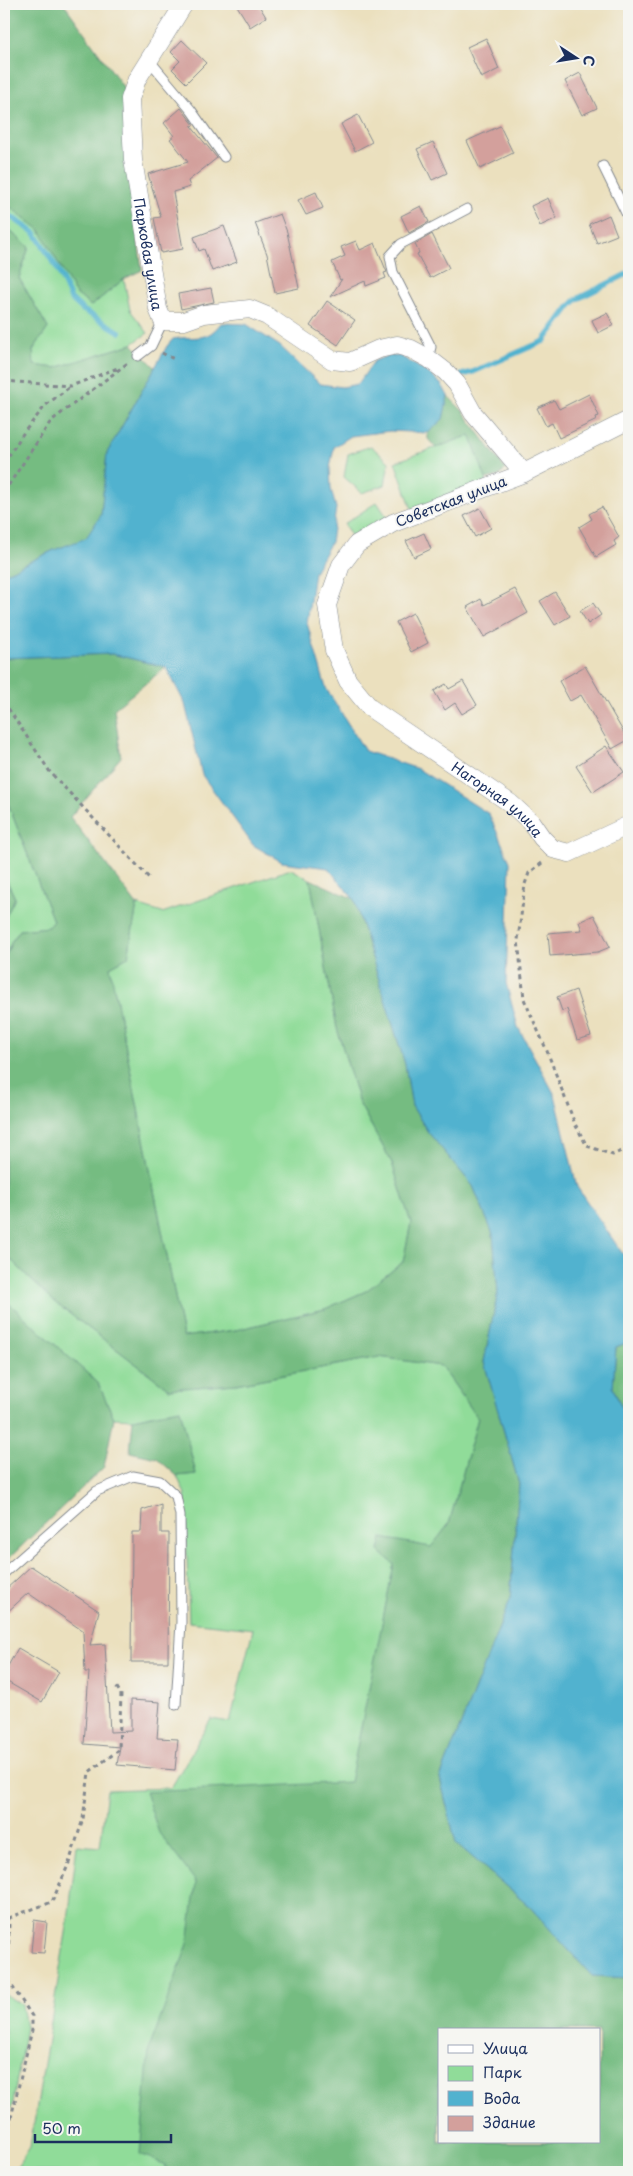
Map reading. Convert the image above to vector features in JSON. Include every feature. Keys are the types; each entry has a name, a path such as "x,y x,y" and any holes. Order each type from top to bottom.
{"street":[{"name":"Парковая улица","path":"184,4 137,79 130,99 132,160 158,309 163,321 184,321 204,314 250,309 267,316 332,360 350,362 379,349 397,344 428,358 451,378 473,414 524,473"},
{"name":"Советская улица","path":"370,708 348,681 334,650 327,605 341,565 357,544 393,523 524,473 629,420"},
{"name":"Нагорная улица","path":"370,708 510,803 531,822 553,849 569,853 629,825"}],"lane":[{"path":"149,60 191,110 224,157"},
{"path":"603,166 629,219"},
{"path":"428,358 431,347 393,272 390,256 401,244 467,209"},
{"path":"138,356 151,346 163,321"},
{"path":"4,1573 97,1491 133,1476 160,1481 176,1496 180,1515 181,1622 176,1705"}],"path":[{"path":"4,492 51,421 138,356"},
{"path":"4,463 24,432 46,405 71,386 125,365"},
{"path":"4,381 71,386"},
{"path":"4,702 50,772 150,879"},
{"path":"542,863 529,874 525,884 520,921 518,940 524,999 547,1051 575,1124 588,1146 613,1155 629,1147"},
{"path":"8,1918 52,1902 69,1863 83,1819 89,1772 119,1750 121,1694 116,1686"},
{"path":"4,1909 8,1918 8,1980 32,2016 32,2030 4,2147"}],"green space":[{"path":"4,4 64,4 124,88 127,161 142,270 124,279 91,306 75,293 40,230 9,206 4,199"},
{"path":"4,199 9,206 40,230 75,293 91,306 124,279 130,310 148,333 132,344 55,368 33,365 33,350 48,328 19,278 29,247 4,226"},
{"path":"4,226 29,247 19,278 48,328 33,350 34,365 55,368 132,344 155,367 107,453 101,515 86,539 54,550 4,574"},
{"path":"448,396 463,411 505,469 499,476 486,479 470,435 436,448 428,439 428,433 443,419"},
{"path":"471,435 487,482 412,509 395,462"},
{"path":"371,446 389,462 385,485 362,493 344,477 348,454"},
{"path":"377,502 387,517 353,539 344,524"},
{"path":"112,654 166,667 114,709 121,757 70,817 137,905 128,957 110,967 183,1337 236,1330 325,1309 366,1291 403,1262 411,1223 392,1163 359,1103 337,1028 310,879 354,899 405,1064 412,1106 428,1132 473,1186 493,1234 498,1292 484,1362 519,1484 510,1600 440,1778 456,1843 530,1907 592,1976 629,1978 629,2172 165,2172 166,2165 140,2154 149,2049 188,1944 196,1882 159,1833 145,1792 350,1782 394,1564 379,1551 382,1538 431,1547 449,1524 478,1418 441,1366 379,1357 236,1384 169,1389 53,1301 4,1253 4,959 12,941 20,930 48,927 53,921 4,793 4,658"},
{"path":"4,793 53,921 49,927 20,930 12,941 4,959 4,920 15,898 4,875"},
{"path":"291,869 310,879 337,1028 359,1103 392,1163 411,1223 403,1262 366,1291 325,1309 236,1330 183,1337 110,967 128,957 137,905 162,913"},
{"path":"4,875 15,898 4,920"},
{"path":"4,1253 53,1301 169,1389 236,1384 379,1357 441,1366 478,1418 449,1524 431,1548 382,1538 379,1551 394,1564 351,1782 629,1640 629,2024 438,2028 438,2144 600,2143 629,2172 14,2172 30,2147 68,1921 77,1845 100,1847 107,1790 171,1788 211,1719 230,1722 253,1629 189,1622 185,1494 177,1476 196,1474 180,1409 133,1419 114,1418 98,1383 4,1299"},
{"path":"4,1299 98,1383 114,1418 104,1467 4,1563"},
{"path":"629,1342 629,1424 613,1388 616,1347"},
{"path":"180,1409 196,1474 177,1476 157,1458 130,1452 133,1419"},
{"path":"4,1994 22,2005 26,2027 13,2103 4,2124"}],"water":[{"path":"221,323 246,324 280,346 320,384 342,387 358,384 374,361 387,356 400,356 427,372 442,385 448,396 443,419 428,433 390,431 351,436 334,447 330,468 331,489 336,508 331,542 314,572 307,623 326,688 365,751 418,769 489,814 510,862 506,983 518,1027 555,1095 577,1187 629,1263 629,1342 616,1347 613,1388 629,1424 629,1978 592,1976 530,1907 456,1843 440,1778 510,1600 519,1484 484,1362 498,1292 493,1234 473,1186 428,1132 412,1106 405,1064 354,899 328,868 282,862 253,845 202,775 185,704 166,667 112,654 4,658 4,574 54,550 86,538 101,515 107,453 167,346 173,339 205,336 216,329"}],"building":[{"path":"236,4 258,4 266,17 250,27"},
{"path":"486,38 499,69 481,78 467,47"},
{"path":"182,40 206,63 186,83 172,69 180,61 171,52"},
{"path":"580,73 597,108 582,115 565,81"},
{"path":"181,108 194,125 191,126 217,158 188,181 190,187 173,192 183,249 161,253 154,218 161,217 148,174 188,162 170,139 174,136 164,123"},
{"path":"358,115 372,142 355,151 341,124"},
{"path":"500,126 513,153 480,169 467,141"},
{"path":"433,142 447,173 432,180 417,149"},
{"path":"316,192 323,208 306,215 298,200"},
{"path":"548,198 557,218 540,226 531,206"},
{"path":"421,206 429,222 409,233 401,216"},
{"path":"280,214 287,232 299,288 275,293 267,254 255,223"},
{"path":"609,215 617,235 597,243 589,224"},
{"path":"224,226 237,262 212,271 204,249 199,251 194,237"},
{"path":"432,234 449,268 430,278 417,254 419,253 415,244"},
{"path":"356,241 360,250 375,243 387,272 384,273 386,278 366,286 365,281 330,297 342,279 340,280 332,262 345,256 341,247"},
{"path":"211,288 214,302 181,309 178,294"},
{"path":"327,301 355,320 338,345 310,326"},
{"path":"607,313 614,325 598,333 592,320"},
{"path":"589,394 599,416 596,417 597,420 559,438 552,423 546,426 537,408 554,400 559,409"},
{"path":"602,507 619,537 614,541 616,545 596,557 579,527 592,519 589,514"},
{"path":"480,508 491,528 475,537 464,516"},
{"path":"424,533 431,549 414,557 406,541"},
{"path":"515,589 528,613 484,637 467,607 481,599 484,605"},
{"path":"555,592 570,616 555,625 540,601"},
{"path":"593,603 601,615 588,624 580,611"},
{"path":"413,613 428,643 411,652 396,622"},
{"path":"585,666 628,740 612,749 581,695 570,701 559,681"},
{"path":"463,681 477,705 462,714 455,703 445,710 434,691 446,684 449,689"},
{"path":"606,746 624,772 593,792 576,766"},
{"path":"594,915 610,947 598,952 550,956 548,933 582,930 579,922"},
{"path":"576,990 591,1036 577,1040 567,1009 562,1011 557,997"},
{"path":"161,1504 161,1533 169,1533 168,1662 131,1662 132,1532 141,1532 142,1510"},
{"path":"31,1566 99,1611 90,1645 105,1644 110,1732 131,1731 131,1700 160,1702 157,1738 178,1739 175,1770 117,1765 120,1747 84,1744 89,1672 85,1672 83,1631 28,1593 4,1615 4,1591"},
{"path":"18,1648 59,1672 42,1702 4,1680 4,1673"},
{"path":"34,1920 47,1922 44,1953 31,1952"}],"waterway":[{"path":"4,212 35,233 58,270 71,299 83,310 120,332"},
{"path":"462,375 544,341 577,299 629,273"}]}
